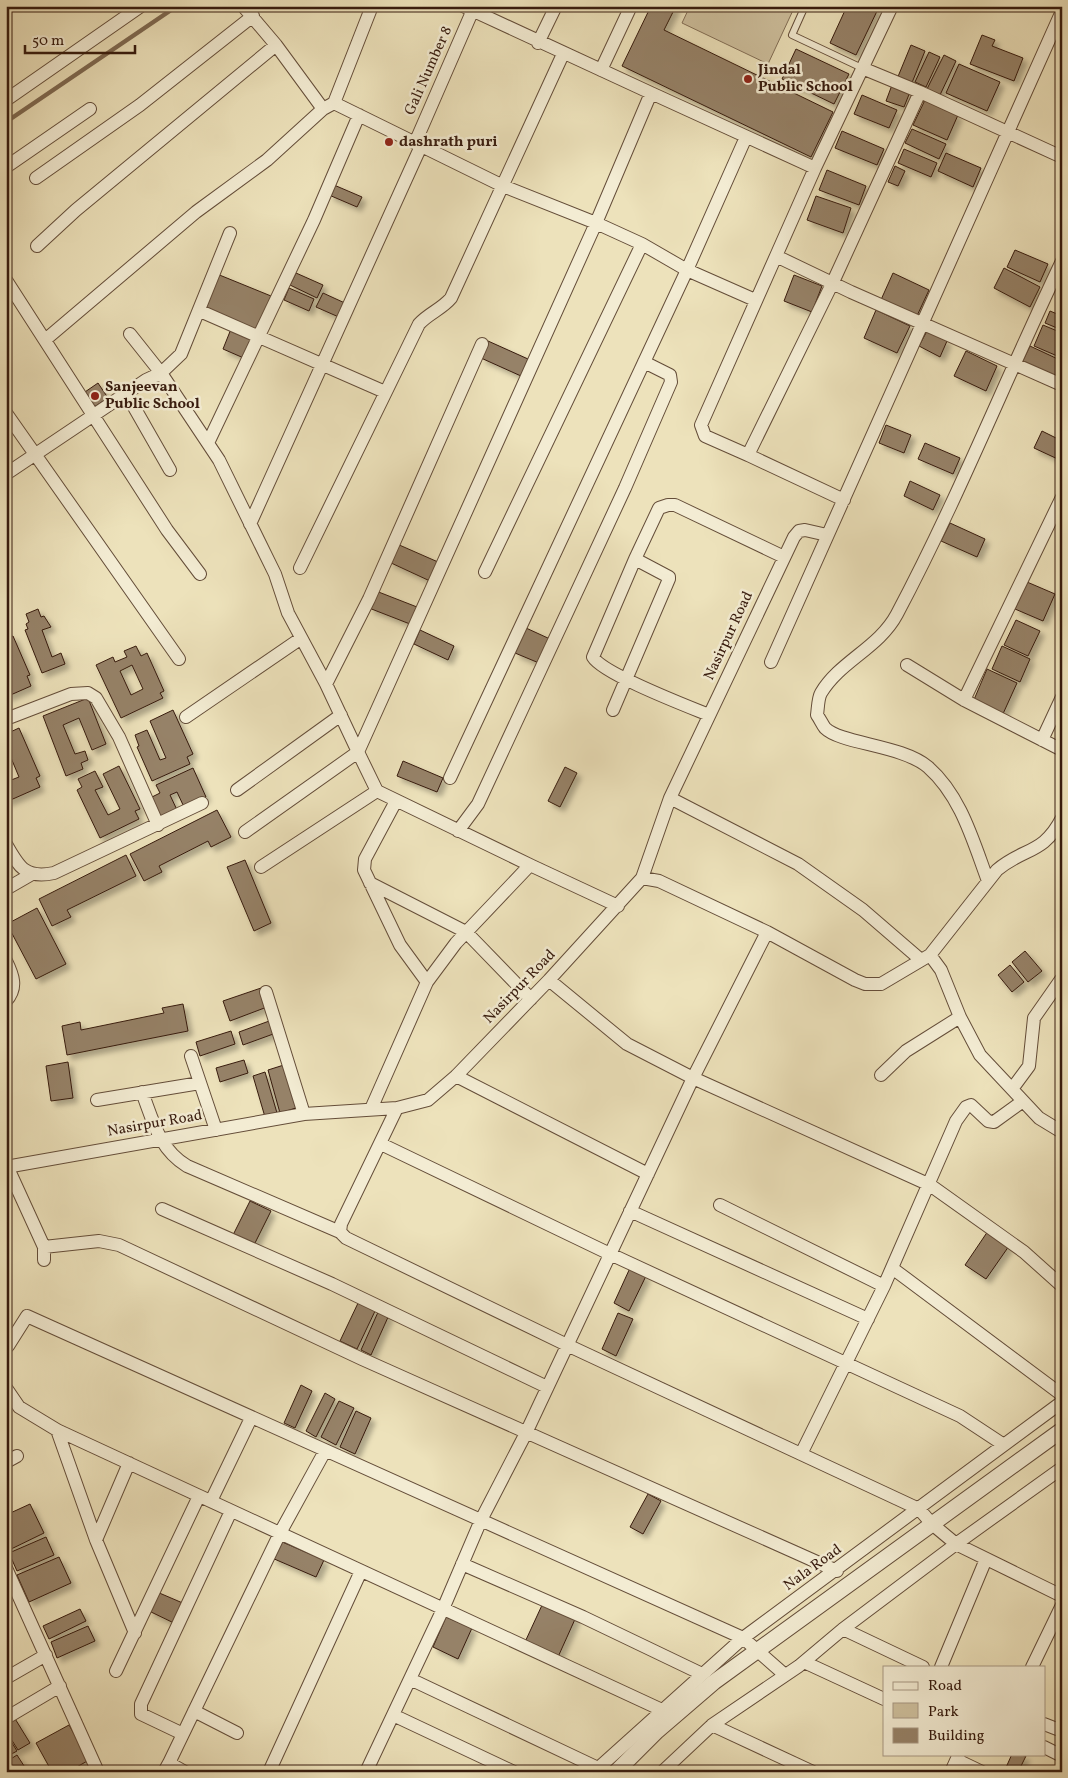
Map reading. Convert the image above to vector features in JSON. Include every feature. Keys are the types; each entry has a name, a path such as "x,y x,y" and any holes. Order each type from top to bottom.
{"street":[{"path":"6,100 141,6"},
{"path":"244,6 328,106 359,115 503,186 596,223 642,244 687,270 754,300"},
{"path":"45,340 196,212 267,160 328,106 372,6"},
{"path":"538,43 556,6"},
{"path":"601,70 631,6"},
{"path":"844,500 705,436 701,425 754,300 892,6"},
{"path":"468,9 538,43 815,168"},
{"name":"Gali Number 8","path":"250,524 322,365 418,144 468,9"},
{"path":"771,662 1062,11"},
{"path":"36,178 140,105 253,16"},
{"path":"37,246 76,210 276,45"},
{"path":"300,568 419,324 427,315 444,306 451,298 563,54"},
{"path":"862,68 920,92 1008,134 1062,157"},
{"path":"748,455 833,282 920,92"},
{"path":"245,832 358,752 596,223 651,93"},
{"path":"6,166 90,109"},
{"path":"208,443 314,220 359,115"},
{"path":"450,778 687,270 746,137"},
{"path":"6,474 126,393 161,373 181,354 230,233"},
{"path":"485,572 642,244"},
{"path":"776,256 1062,386"},
{"path":"988,881 964,817 944,785 927,766 894,749 843,736 826,729 817,715 820,694 890,626 950,506 1013,363 1062,261"},
{"path":"6,280 92,417 167,530 200,574"},
{"path":"200,311 385,392"},
{"path":"130,334 161,373 219,460 275,574 288,613 300,639 326,684 377,791 618,906"},
{"path":"326,684 368,599 482,344"},
{"path":"458,830 478,804 671,382 670,375 644,362"},
{"path":"126,393 170,470"},
{"path":"6,413 179,659"},
{"path":"964,700 1062,497"},
{"path":"709,716 627,679 596,662 593,657 659,508 675,505 784,557"},
{"name":"Nasirpur Road","path":"7,1167 304,1114 397,1108 428,1100 456,1076 531,999 642,878 670,798 784,557 799,531 805,530 827,535"},
{"path":"613,710 669,579 669,577 635,559"},
{"path":"186,717 300,639"},
{"path":"907,666 964,700 1062,750"},
{"path":"6,719 71,694 88,693 96,698 119,737 158,825"},
{"path":"1042,740 1062,697"},
{"path":"237,790 341,715"},
{"path":"261,867 377,791"},
{"path":"670,798 798,864 863,910 941,970 960,1017 980,1055 1038,1118 1062,1132"},
{"path":"396,800 365,859 364,870 400,945 427,982"},
{"path":"6,889 32,874 54,874 202,803"},
{"path":"642,878 659,881 767,932 865,984 881,984 925,957 1006,862 1038,848 1050,837 1062,818"},
{"path":"6,844 22,868 32,874"},
{"path":"371,1109 427,982 466,932 530,865"},
{"path":"370,883 466,932 531,999"},
{"path":"366,1772 443,1609 481,1520 526,1433 693,1078 767,932"},
{"path":"6,961 12,974 14,988 6,1001"},
{"path":"1012,1089 1030,1066 1034,1018 1062,978"},
{"path":"549,980 613,1035 693,1078 930,1184 1024,1252 1062,1286"},
{"path":"266,992 304,1114"},
{"path":"881,1075 906,1052 960,1017"},
{"path":"191,1056 216,1130"},
{"path":"456,1076 648,1174"},
{"path":"97,1100 200,1083"},
{"path":"142,1092 160,1140 174,1158 187,1166 340,1232 346,1238 567,1345 919,1509 932,1524 956,1544 1062,1596"},
{"path":"801,1454 884,1286 956,1121 966,1107 971,1105 988,1121 994,1122 1023,1101"},
{"path":"340,1232 341,1224 397,1108"},
{"path":"381,1144 610,1254 847,1362 960,1416 1004,1444"},
{"path":"7,1167 44,1254 99,1241 119,1245 526,1433 836,1571"},
{"path":"720,1205 884,1286"},
{"path":"162,1209 332,1284 547,1387"},
{"path":"630,1211 868,1319"},
{"path":"892,1268 1062,1395"},
{"path":"7,1346 27,1316 744,1638 785,1675"},
{"path":"6,1388 19,1407 57,1430 662,1710"},
{"name":"Nala Road","path":"596,1770 744,1638 1062,1402"},
{"path":"116,1671 205,1498 251,1418"},
{"path":"57,1430 96,1540 136,1633"},
{"path":"616,1772 657,1731 707,1688 1062,1430"},
{"path":"185,1772 166,1768 280,1533 325,1451"},
{"path":"96,1540 129,1463"},
{"path":"662,1772 712,1725 804,1662 843,1629 956,1544 1062,1468"},
{"path":"183,1734 141,1714 141,1704 231,1511"},
{"path":"941,1666 986,1559"},
{"path":"462,1564 583,1617 702,1674"},
{"path":"6,1568 96,1768 84,1772"},
{"path":"269,1772 361,1571"},
{"path":"1032,1666 1062,1606"},
{"path":"843,1629 921,1666"},
{"path":"6,1678 46,1655"},
{"path":"804,1662 883,1698"},
{"path":"410,1679 596,1770"},
{"path":"6,1718 60,1686"},
{"path":"194,1711 237,1733"},
{"path":"393,1715 514,1772"},
{"path":"712,1725 813,1772"},
{"path":"1046,1725 1062,1731"},
{"path":"1046,1748 1062,1756"},
{"path":"951,1772 958,1757 982,1772"}],"lane":[{"path":"805,6 792,35 862,68"}],"green space":[{"path":"690,6 795,6 768,64 682,23"}],"building":[{"path":"651,6 676,6 664,30 833,112 811,157 622,66"},
{"path":"847,6 872,6 878,9 856,55 830,43"},
{"path":"982,35 995,40 992,46 1023,58 1014,81 970,64"},
{"path":"911,45 925,51 911,85 897,79"},
{"path":"796,49 849,74 834,104 782,79"},
{"path":"929,52 940,57 926,87 915,82"},
{"path":"944,55 956,61 940,95 927,89"},
{"path":"959,64 1000,82 987,111 946,93"},
{"path":"892,85 910,92 904,107 886,101"},
{"path":"862,95 897,110 889,128 854,114"},
{"path":"925,100 958,115 947,140 913,125"},
{"path":"912,129 946,144 939,159 905,143"},
{"path":"842,131 884,149 877,165 835,148"},
{"path":"904,149 937,163 931,177 898,163"},
{"path":"946,153 981,168 973,187 938,171"},
{"path":"895,166 905,171 898,186 888,182"},
{"path":"827,170 866,186 859,205 819,190"},
{"path":"334,185 362,197 357,207 329,195"},
{"path":"816,196 851,208 843,233 807,220"},
{"path":"1015,250 1048,264 1040,282 1007,267"},
{"path":"1004,268 1040,287 1030,307 994,288"},
{"path":"296,273 323,285 317,298 290,285"},
{"path":"893,273 929,290 916,318 880,302"},
{"path":"217,274 271,296 257,332 202,309"},
{"path":"794,275 822,286 812,312 784,301"},
{"path":"289,288 314,299 309,311 284,300"},
{"path":"323,293 347,304 341,318 316,307"},
{"path":"876,310 910,326 897,353 864,338"},
{"path":"1050,311 1062,316 1062,330 1045,323"},
{"path":"1043,325 1062,333 1062,358 1034,346"},
{"path":"231,329 254,339 246,359 223,349"},
{"path":"927,331 947,341 940,357 919,346"},
{"path":"488,341 528,359 521,376 481,358"},
{"path":"1030,346 1062,361 1056,378 1022,362"},
{"path":"966,351 997,366 986,391 954,376"},
{"name":"Sanjeevan Public School","path":"98,383 108,398 91,409 82,394"},
{"path":"886,425 911,435 904,453 879,443"},
{"path":"1042,431 1062,441 1062,461 1034,448"},
{"path":"925,443 960,458 953,474 918,459"},
{"path":"910,481 940,495 933,510 904,496"},
{"path":"950,523 985,539 977,557 941,541"},
{"path":"397,544 438,562 430,581 389,562"},
{"path":"1027,582 1055,594 1043,621 1015,609"},
{"path":"376,591 417,607 410,624 369,608"},
{"path":"38,609 41,617 44,616 51,627 42,630 52,657 61,653 65,664 42,673 25,630 28,629 26,624 29,622 26,614"},
{"path":"1016,620 1040,631 1028,656 1004,645"},
{"path":"526,628 550,639 539,663 515,653"},
{"path":"420,630 454,646 448,660 414,644"},
{"path":"6,631 9,637 13,636 30,675 27,676 31,686 6,697 6,675 9,674 6,669"},
{"path":"136,646 141,656 147,653 164,691 160,693 163,698 121,718 96,665 113,657 115,662 127,657 124,651","holes":["132,665 143,689 131,695 120,671"]},
{"path":"1002,646 1030,659 1020,682 992,669"},
{"path":"987,669 1017,683 1002,716 973,702"},
{"path":"88,698 106,744 92,750 79,718 63,725 75,754 85,751 88,760 81,763 83,769 66,776 43,716"},
{"path":"173,710 193,754 187,757 190,764 152,781 137,747 139,746 135,735 147,730 160,760 166,758 150,721"},
{"path":"19,728 40,776 36,778 40,787 6,802 6,782 19,777 9,753 6,755 6,734"},
{"path":"403,761 443,778 437,792 397,776"},
{"path":"119,766 140,809 135,811 139,819 100,838 77,790 82,787 78,779 95,771 103,787 95,790 108,815 120,809 103,774"},
{"path":"565,767 577,773 560,807 548,801"},
{"path":"193,768 206,797 184,807 177,792 170,795 177,810 160,818 152,797 160,793 156,785"},
{"path":"217,810 231,837 211,847 208,841 159,866 162,872 144,881 130,854"},
{"path":"126,855 136,876 67,910 71,917 52,926 39,899"},
{"path":"245,860 271,923 254,931 227,867"},
{"path":"37,908 66,964 36,979 7,924"},
{"path":"1025,951 1042,971 1028,982 1012,962"},
{"path":"1010,965 1024,982 1012,992 998,975"},
{"path":"261,988 267,1007 230,1021 223,1001"},
{"path":"183,1004 188,1031 67,1055 62,1026 80,1022 81,1030 164,1013 162,1008"},
{"path":"272,1020 276,1033 243,1045 239,1032"},
{"path":"231,1031 235,1044 200,1056 196,1042"},
{"path":"244,1060 248,1073 220,1082 216,1068"},
{"path":"68,1062 73,1098 51,1101 46,1066"},
{"path":"287,1064 299,1107 280,1113 268,1070"},
{"path":"265,1072 277,1113 265,1117 253,1076"},
{"path":"250,1201 271,1211 253,1247 232,1237"},
{"path":"988,1231 1009,1246 986,1279 965,1265"},
{"path":"630,1268 646,1276 629,1311 614,1303"},
{"path":"359,1301 376,1309 357,1349 340,1341"},
{"path":"379,1310 389,1315 371,1355 361,1350"},
{"path":"618,1313 633,1319 616,1356 602,1349"},
{"path":"301,1385 312,1391 295,1428 284,1423"},
{"path":"325,1393 335,1399 316,1437 306,1431"},
{"path":"339,1401 354,1408 336,1445 321,1437"},
{"path":"356,1411 371,1418 355,1454 340,1447"},
{"path":"648,1494 661,1501 643,1534 630,1527"},
{"path":"30,1504 44,1533 7,1551 6,1515"},
{"path":"46,1537 54,1555 17,1571 9,1553"},
{"path":"280,1541 324,1560 316,1577 272,1558"},
{"path":"59,1557 71,1583 29,1602 17,1575"},
{"path":"157,1592 185,1604 176,1624 149,1611"},
{"path":"543,1603 576,1617 558,1657 525,1642"},
{"path":"80,1609 86,1621 49,1639 43,1626"},
{"path":"446,1617 472,1628 458,1659 433,1647"},
{"path":"88,1626 95,1641 57,1658 51,1642"},
{"path":"14,1717 30,1743 18,1750 6,1731 6,1722"},
{"path":"69,1725 89,1760 68,1772 52,1772 36,1743"},
{"path":"6,1733 17,1751 6,1757"},
{"path":"17,1755 28,1772 7,1772 6,1762"},
{"path":"1011,1756 1026,1756 1018,1772 1004,1772"}],"waterway":[{"path":"6,122 177,6"}],"place":[{"name":"Jindal Public School","path":"748,79"},
{"name":"dashrath puri","path":"389,142"},
{"name":"Sanjeevan Public School","path":"95,396"}]}
